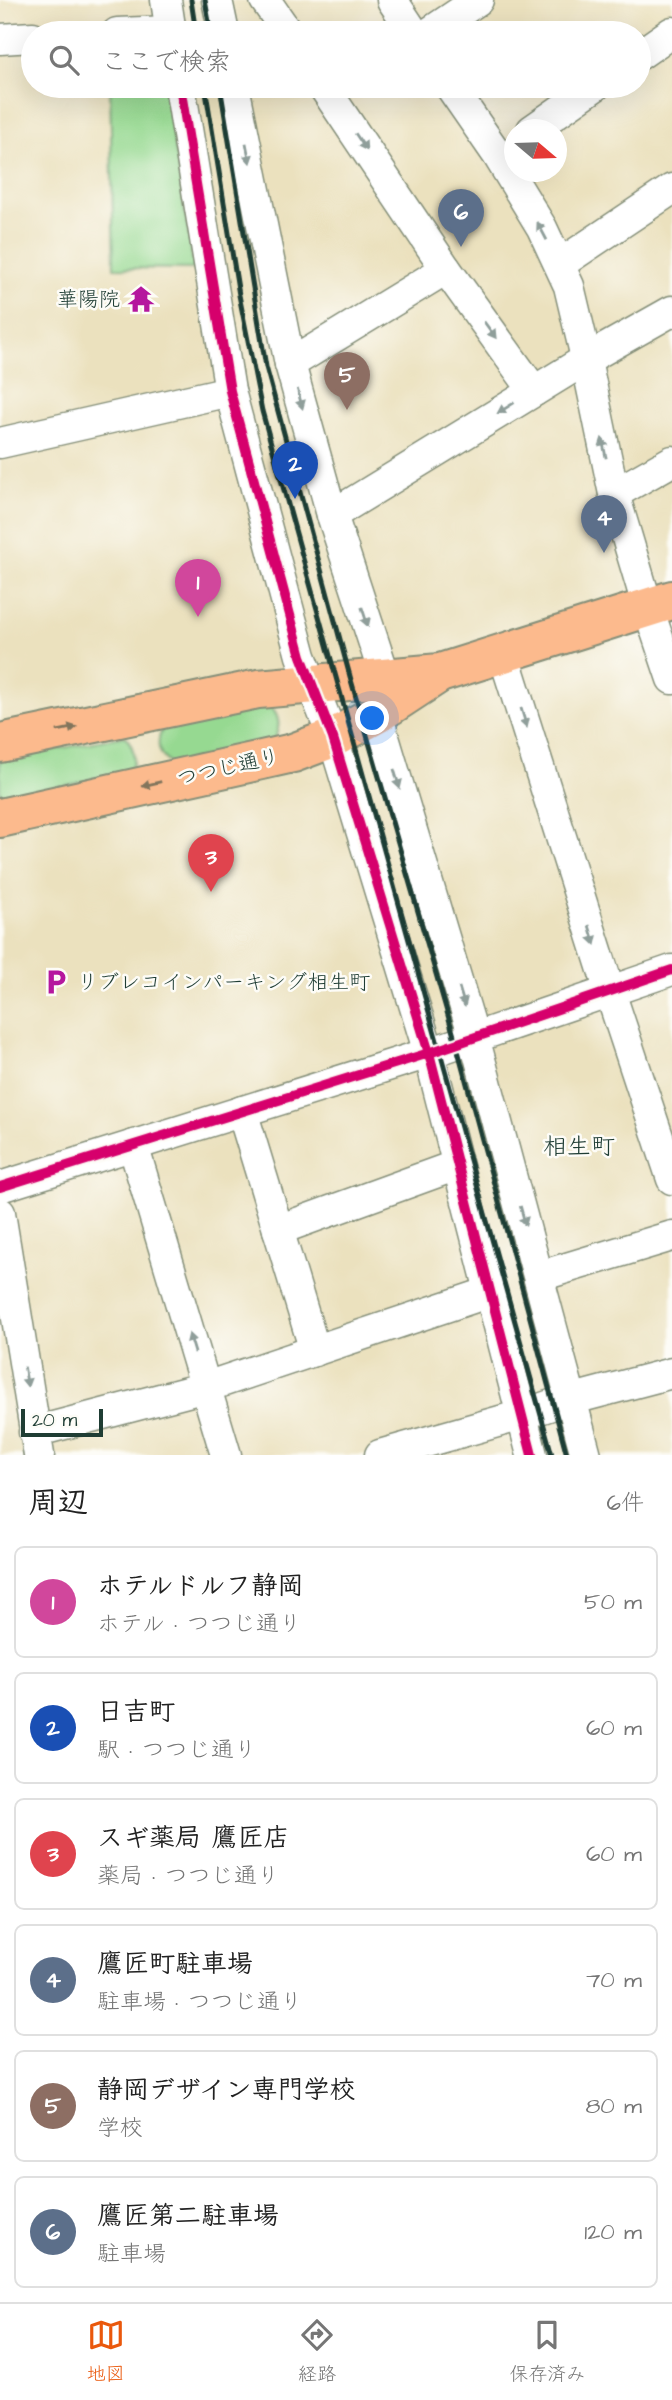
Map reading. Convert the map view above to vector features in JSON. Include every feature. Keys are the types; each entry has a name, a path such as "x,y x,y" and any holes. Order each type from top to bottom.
{"main road":[{"name":"つつじ通り","path":"0,818 293,753 333,738 381,696 440,673 660,604"},
{"name":"つつじ通り","path":"0,743 258,689 311,684 381,696"}],"street":[{"path":"166,0 169,21"},
{"path":"217,0 221,21"},
{"path":"265,0 280,21"},
{"path":"392,0 406,21"},
{"path":"447,21 478,0"},
{"path":"651,47 672,32"},
{"path":"0,39 21,38"},
{"path":"182,98 230,391 301,656 333,738 429,1053 532,1455"},
{"path":"236,98 290,364 540,1276 586,1455"},
{"path":"341,98 446,269 534,391"},
{"path":"461,98 504,146"},
{"path":"548,119 578,98"},
{"path":"521,182 569,286 614,494 660,604 672,679"},
{"path":"560,264 672,189"},
{"path":"290,364 446,269"},
{"path":"331,515 585,360 672,311"},
{"path":"0,443 230,391"},
{"path":"614,494 672,461"},
{"path":"503,653 672,1179"},
{"path":"0,1187 429,1053 672,970"},
{"path":"242,1111 315,1351"},
{"path":"133,1145 226,1455"},
{"path":"278,1230 457,1165"},
{"path":"0,1213 36,1443 490,1292"},
{"path":"540,1276 672,1236"},
{"path":"380,1455 672,1373"}],"green space":[{"path":"110,98 167,98 194,269 114,268"},
{"path":"269,705 278,721 274,740 172,765 159,749 163,728"},
{"path":"125,736 133,752 131,770 5,800 0,797 0,760"}],"railway":[{"path":"191,0 194,21"},
{"path":"205,0 209,21"},
{"path":"207,98 239,295 262,411 552,1455"},
{"path":"222,98 266,367 351,680 456,1043 567,1455"}],"cycle path":[{"path":"182,98 230,391 301,656 333,738 429,1053 532,1455"},
{"path":"0,1187 429,1053 672,970"}],"place":[{"name":"鷹匠第二駐車場","path":"461,247"},
{"name":"華陽院","path":"141,299"},
{"name":"静岡デザイン専門学校","path":"347,410"},
{"name":"日吉町","path":"295,499"},
{"name":"鷹匠町駐車場","path":"604,553"},
{"name":"ホテルドルフ静岡","path":"198,617"},
{"name":"スギ薬局 鷹匠店","path":"211,892"},
{"name":"リブレコインパーキング相生町","path":"56,982"}],"district":[{"name":"相生町","path":"579,1146"}]}
